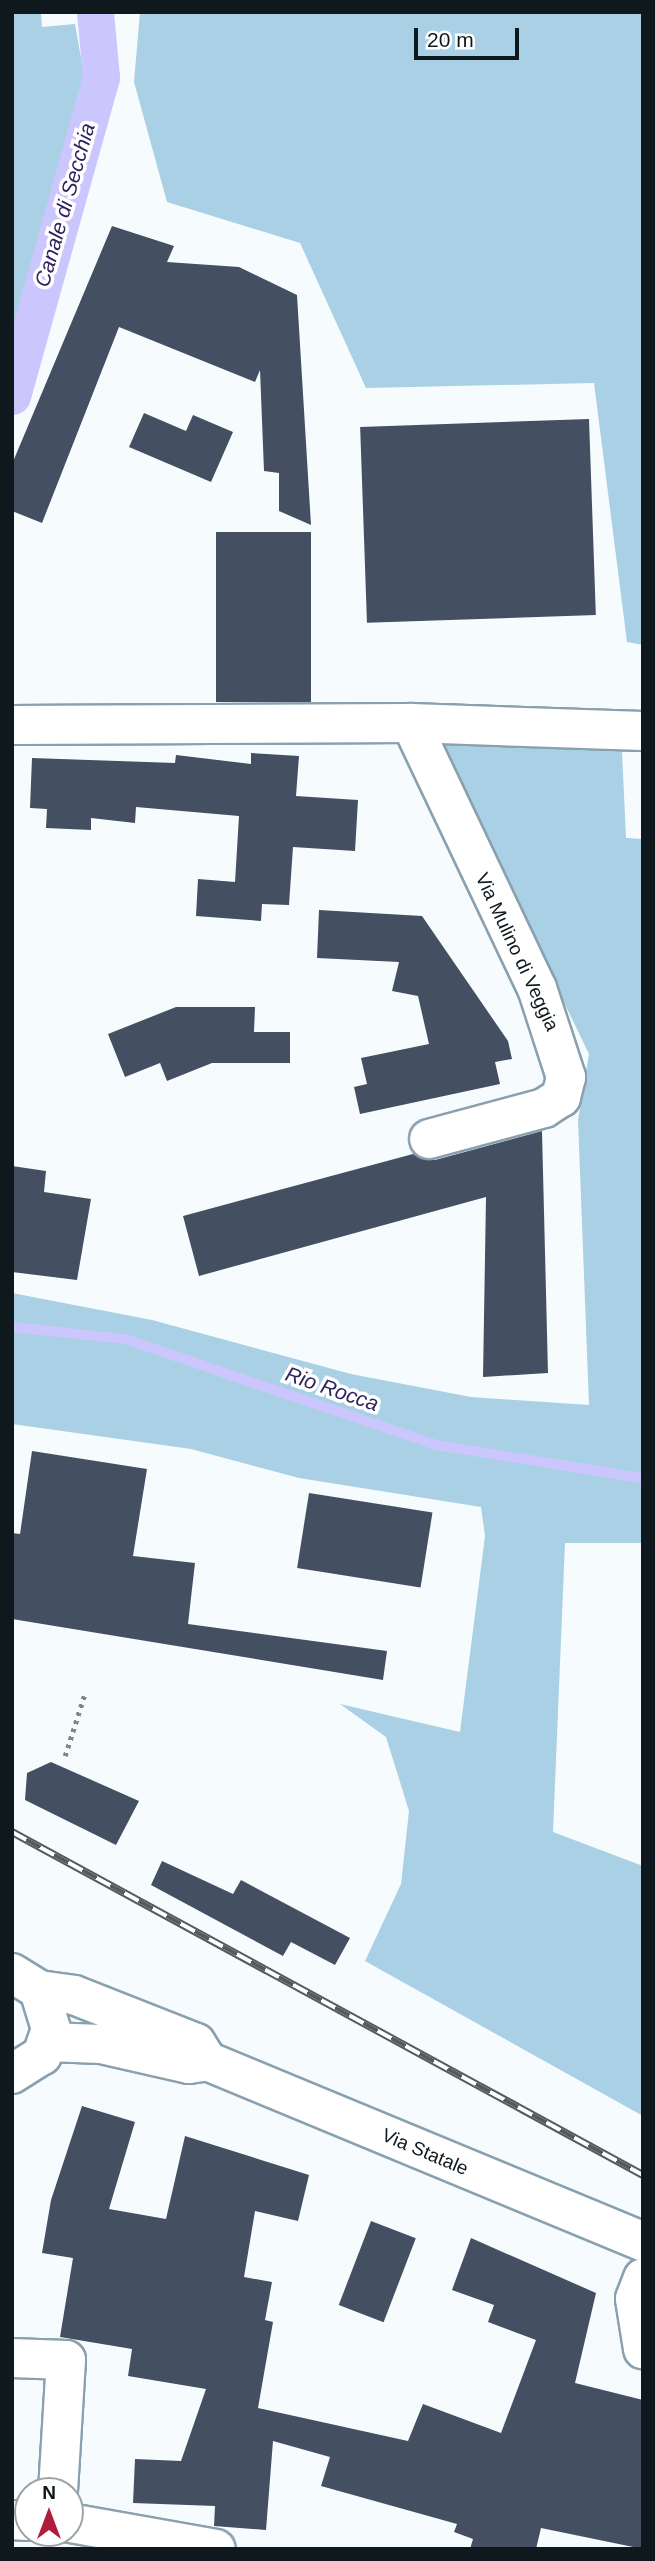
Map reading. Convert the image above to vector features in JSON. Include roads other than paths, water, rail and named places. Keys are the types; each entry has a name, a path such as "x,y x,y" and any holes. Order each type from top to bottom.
{"street":[{"path":"12,725 411,723 643,731"},
{"name":"Via Mulino di Veggia","path":"411,723 537,988 566,1077 561,1097 544,1108 429,1139"},
{"name":"Via Statale","path":"19,1977 51,2015 48,2042 101,2044 189,2064 207,2061 643,2242"},
{"name":"Via Statale","path":"19,1977 74,1995 196,2043 207,2061"},
{"path":"12,2074 32,2065 48,2042"},
{"path":"643,2278 635,2299 643,2349"},
{"path":"12,2357 66,2360 59,2477"},
{"path":"84,2525 216,2549"}],"waterway":[{"name":"Canale di Secchia","path":"12,396 101,77 95,12"},
{"name":"Rio Rocca","path":"12,1327 125,1339 436,1445 643,1478"}],"railway":[{"path":"12,1832 643,2175"}]}
